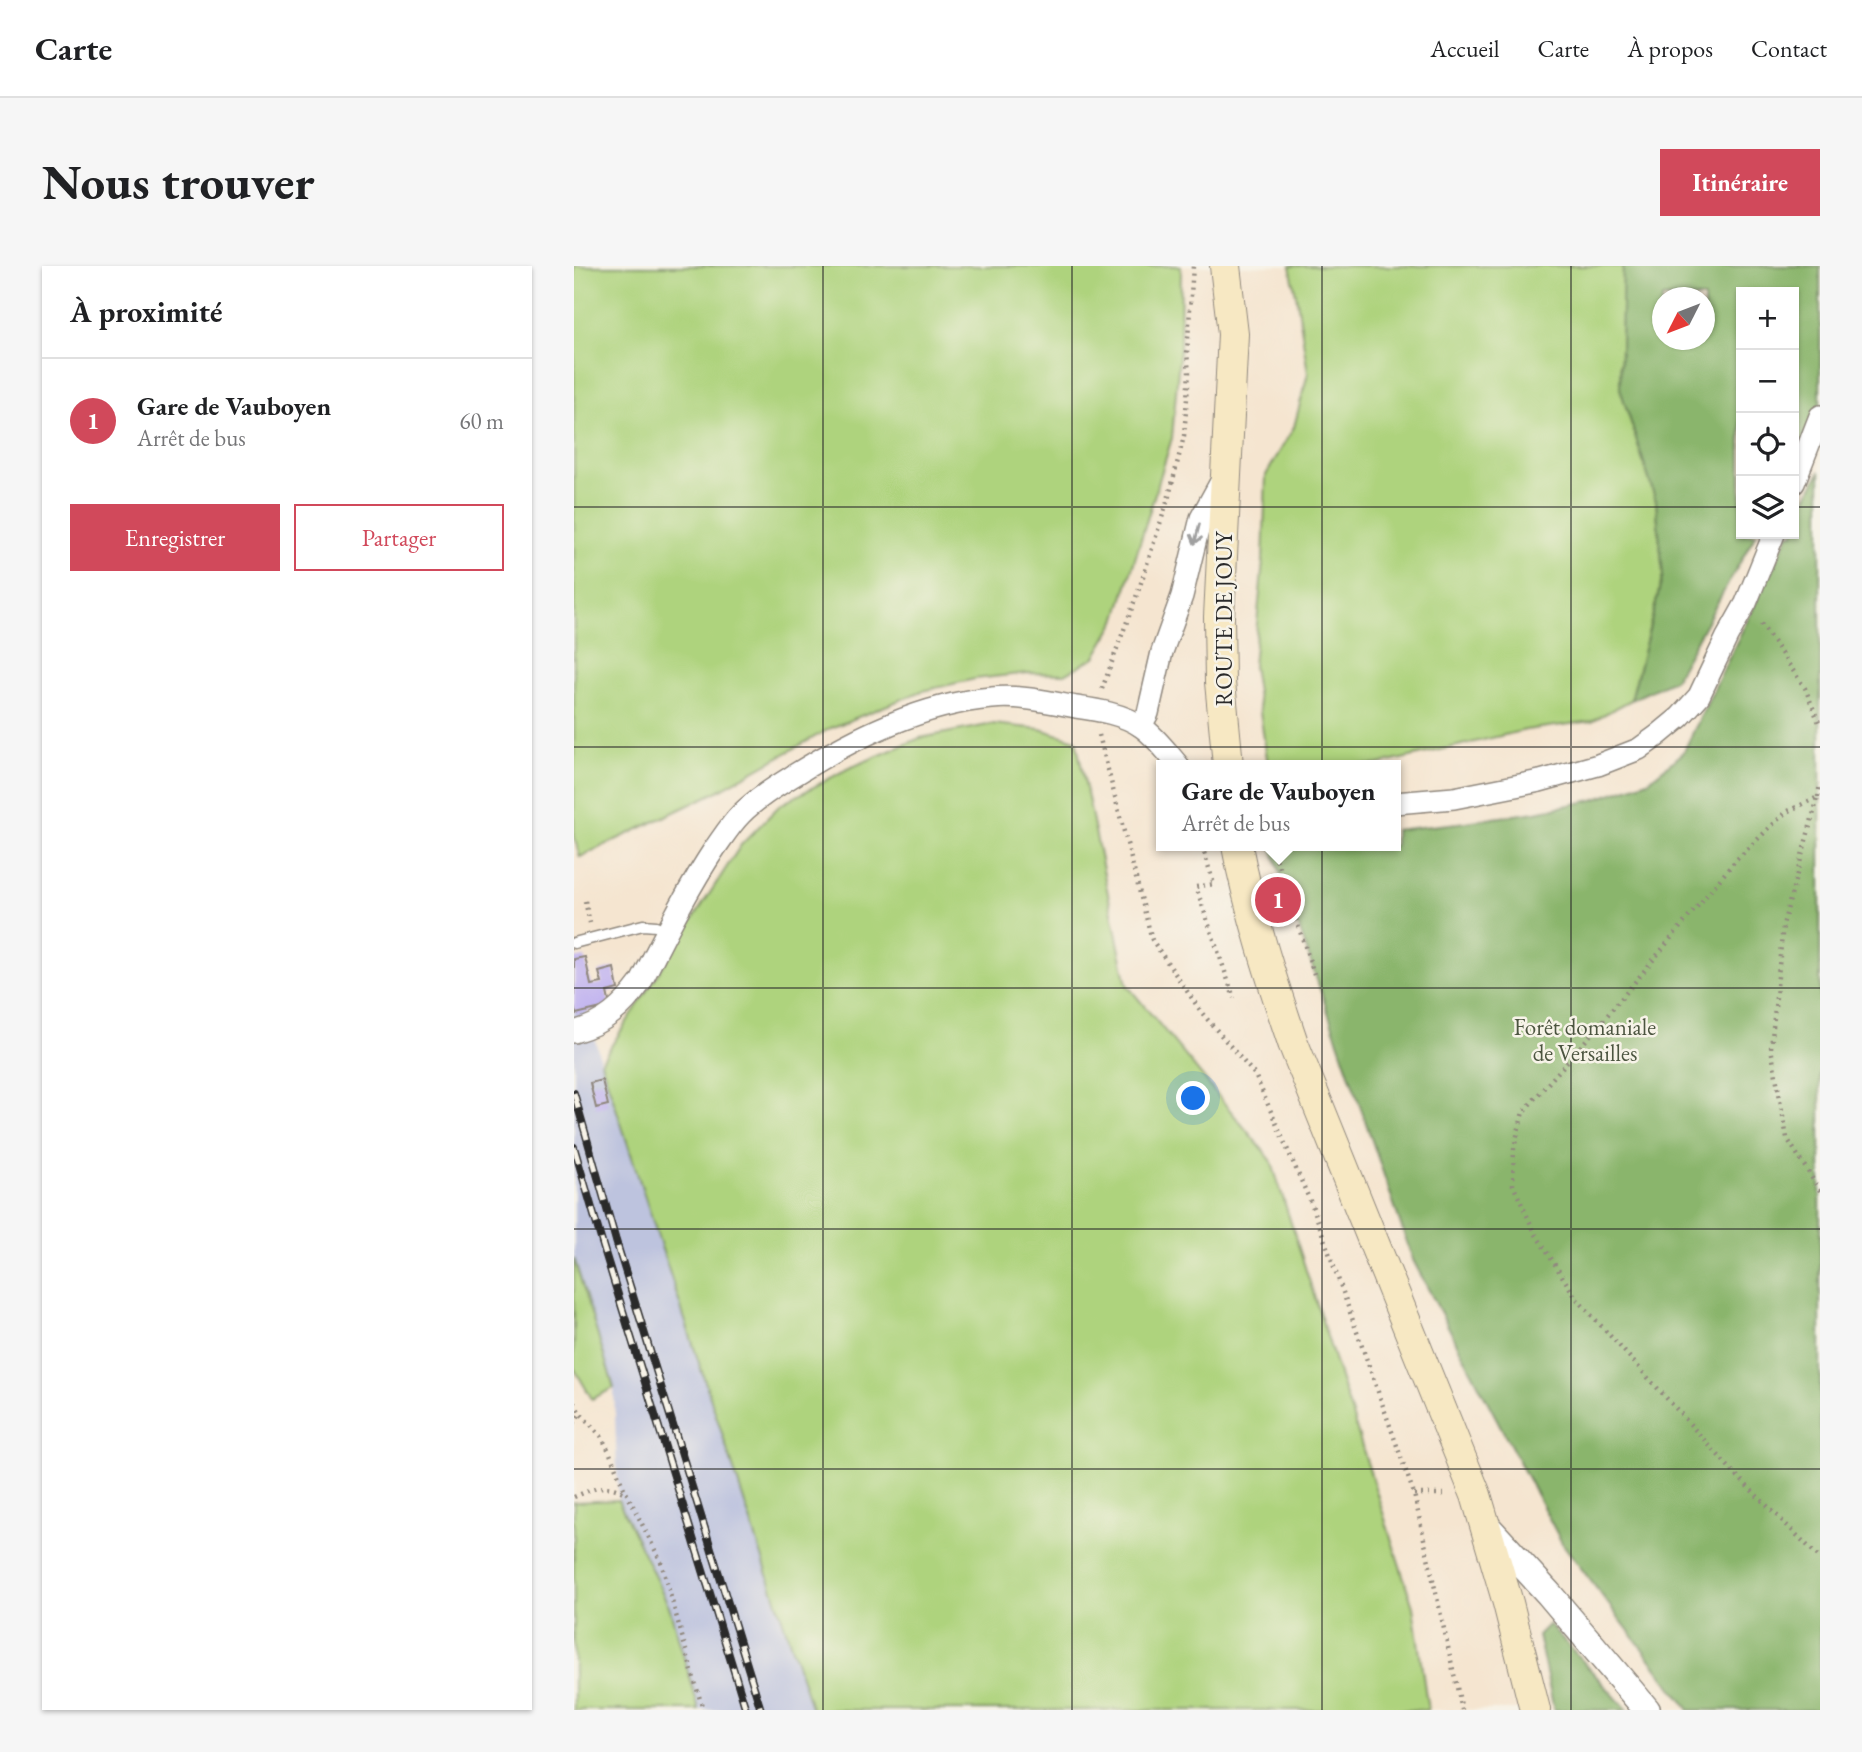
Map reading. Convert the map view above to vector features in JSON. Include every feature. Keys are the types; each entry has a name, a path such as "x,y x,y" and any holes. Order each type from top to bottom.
{"main road":[{"name":"ROUTE DE JOUY","path":"1225,266 1233,334 1219,617 1220,682 1228,760"},
{"path":"1238,851 1267,965 1293,1043 1476,1495 1535,1710"}],"street":[{"path":"1797,476 1820,416"},
{"name":"ROUTE DE JOUY","path":"1141,726 1148,713 1163,652 1182,596 1201,517 1226,473"},
{"path":"1401,802 1454,798 1540,781 1598,765 1639,748 1680,718 1699,695 1746,603 1772,539"},
{"path":"575,1031 592,1027 605,1019 630,997 641,982 699,872 738,817 772,789 824,757 873,732 912,716 964,701 996,697 1096,710 1122,718 1141,726 1174,760"},
{"path":"1485,1524 1549,1594 1647,1710"}],"lane":[{"path":"574,943 643,925 656,926 667,931"}],"path":[{"path":"1193,266 1184,436 1170,496 1098,698 1097,729 1152,940 1202,1013 1255,1075 1314,1210 1414,1494 1462,1710"},
{"path":"1746,603 1805,688 1820,725"},
{"path":"1820,783 1783,925 1771,1048 1787,1138 1820,1191"},
{"path":"1818,797 1786,812 1735,861 1601,1023 1523,1112 1514,1148 1513,1185 1535,1233 1576,1298 1736,1475 1820,1558"},
{"path":"1204,851 1214,884 1196,887 1234,999"},
{"path":"1274,851 1314,974"},
{"path":"574,1403 601,1436 661,1562 703,1710"},
{"path":"574,1423 580,1413"},
{"path":"574,1497 592,1489 611,1486 628,1494"}],"shaded area":[{"path":"574,962 601,1062 812,1710 699,1710 669,1606 618,1500 614,1387 574,1258"}],"green space":[{"path":"574,266 1181,266 1180,347 1172,438 1116,621 1095,657 1065,674 1028,673 975,679 922,691 831,728 714,793 580,857 574,836"},
{"path":"1290,266 1623,266 1620,388 1656,501 1663,575 1631,700 1592,721 1526,730 1397,760 1267,760 1253,666 1263,561 1266,475 1294,427 1308,373"},
{"path":"1623,266 1820,266 1820,420 1799,458 1799,287 1736,287 1736,539 1753,539 1674,680 1631,700 1663,575 1656,501 1620,388"},
{"name":"Forêt domaniale de Versailles","path":"1820,471 1820,1710 1689,1710 1562,1543 1413,1260 1273,851 1401,851 1401,829 1536,812 1593,800 1648,781 1683,753 1787,539 1799,539 1799,513"},
{"path":"993,724 1040,729 1076,740 1127,985 1271,1160 1413,1607 1428,1710 812,1710 601,1062 741,845 780,805 847,769 920,738"},
{"path":"574,1258 614,1388 592,1399 574,1368"},
{"path":"618,1500 669,1606 699,1710 574,1710 574,1502"},
{"path":"1549,1624 1627,1710 1554,1710 1538,1635"}],"building":[{"path":"585,957 591,985 602,983 599,972 614,968 618,989 607,992 610,1006 576,1014 574,959"},
{"path":"602,1080 608,1105 596,1108 590,1083"}],"railway":[{"path":"574,1093 616,1241 761,1710"},
{"path":"574,1147 746,1710"}],"place":[{"name":"Gare de Vauboyen","path":"1278,900"}]}
